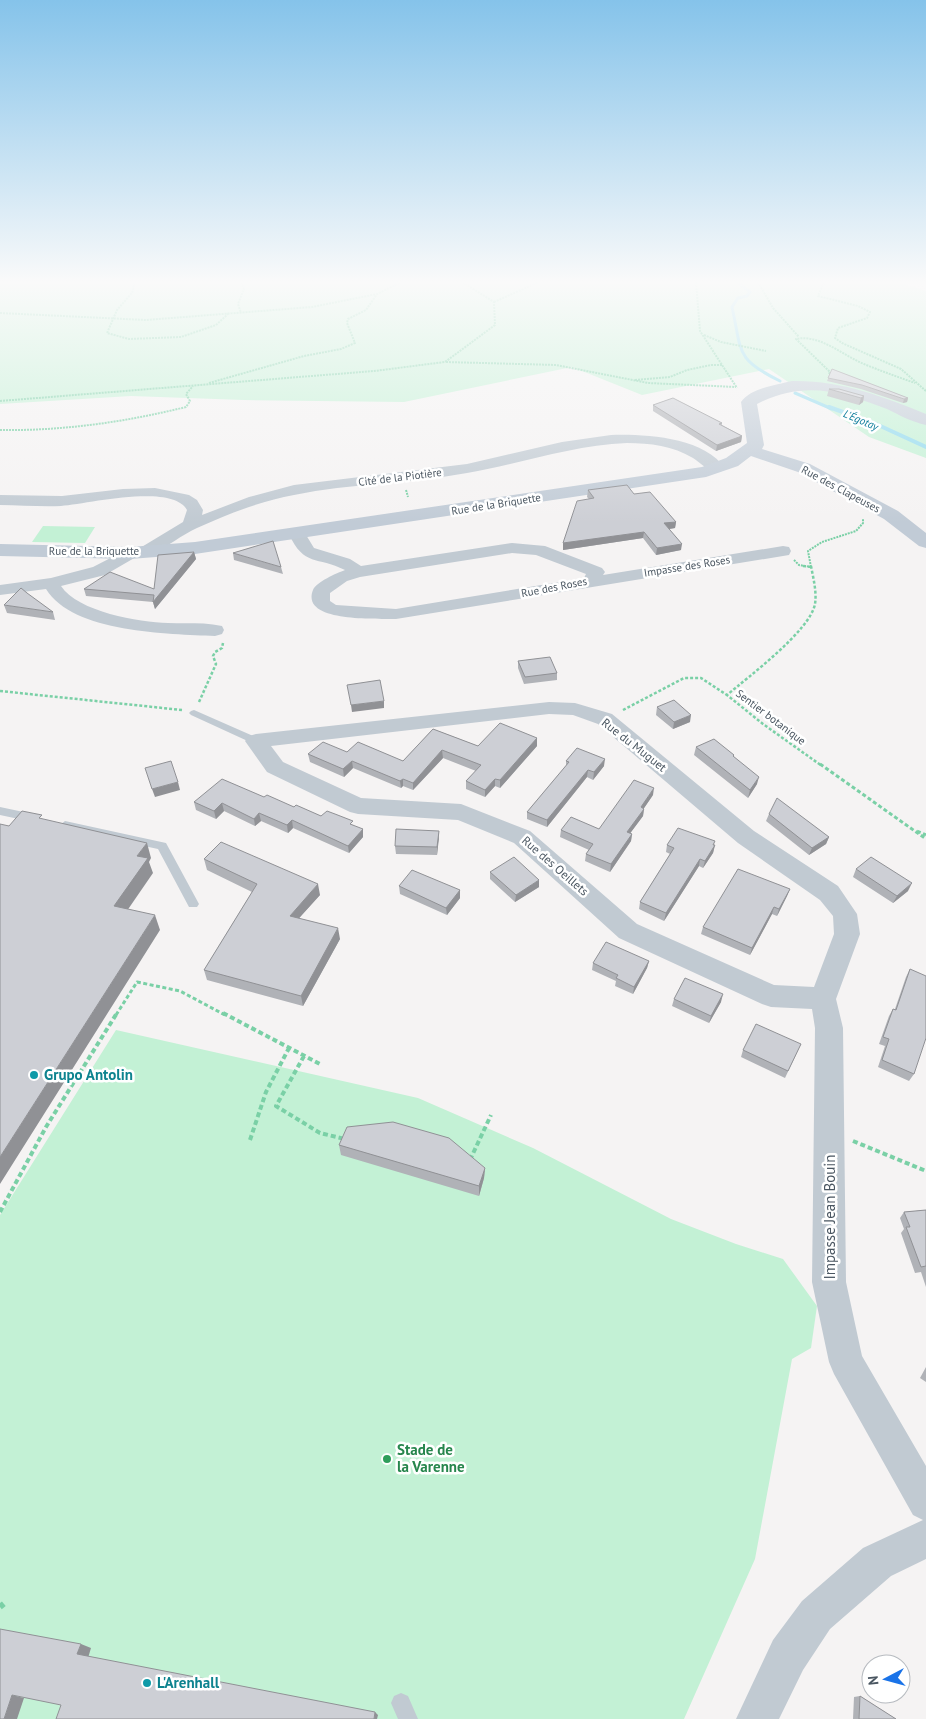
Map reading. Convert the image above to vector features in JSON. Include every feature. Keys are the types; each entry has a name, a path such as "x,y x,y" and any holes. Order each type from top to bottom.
{"main road":[{"path":"749,450 756,445 749,402 763,393 784,386 822,386 866,395 926,420"},
{"name":"Rue de la Briquette","path":"0,550 138,552 195,548 706,472 732,462 749,450"},
{"name":"Rue des Clapeuses","path":"749,450 804,468 891,515 926,542"}],"street":[{"name":"Cité de la Piotière","path":"612,440 613,434 637,426"},
{"name":"Cité de la Piotière","path":"0,590 51,583 99,571 190,525 234,506 262,497 295,490 465,469 577,443 612,440 659,441 680,445 697,453 717,468"},
{"path":"0,500 62,501 133,493 181,496 190,502 195,510 190,525"},
{"path":"297,534 304,549 314,555 350,564 358,572"},
{"name":"Rue des Roses","path":"512,548 539,550 596,572 591,582 396,614 332,610 321,603 321,591 341,578 358,572 512,548"},
{"name":"Impasse des Roses","path":"591,582 783,551"},
{"path":"51,583 58,594 69,602 98,616 153,628 219,635"},
{"name":"Rue du Muguet","path":"256,741 549,708 575,708 605,719 746,837 829,893 845,914 847,934 823,999"},
{"name":"Rue des Oeillets","path":"256,741 275,767 358,806 461,812 522,837 628,931 771,996 823,999"},
{"name":"Impasse Jean Bouin","path":"823,999 829,1028 829,1282 846,1362 926,1502"},
{"path":"757,1719 788,1655 816,1615 877,1562 926,1538"}],"lane":[{"path":"194,712 256,741"},
{"path":"0,811 162,846 193,904"}],"path":[{"path":"201,385 282,362"},
{"path":"0,401 374,371 444,362"},
{"path":"452,362 556,366 630,381 736,387"},
{"path":"720,362 736,387 749,402"},
{"path":"821,362 830,372 827,377"},
{"path":"860,362 914,383 926,391"},
{"path":"886,362 901,369 914,383"},
{"path":"630,381 670,377 687,370 711,365 722,365"},
{"path":"0,430 28,431 59,428 130,420 153,413 172,411 186,407 190,401 186,394 194,386"},
{"name":"Sentier botanique","path":"863,515 863,523 856,531 822,542 808,551 815,606 797,633 727,695 763,724 926,839"},
{"path":"0,692 167,707 194,712 216,664 213,656 215,652 222,648 219,635"},
{"path":"605,719 684,678 701,678 727,695"},
{"path":"910,828 926,835"},
{"path":"0,1212 46,1127 137,982 180,991 320,1064"},
{"path":"250,1140 266,1092 289,1048"},
{"path":"304,1056 276,1106 320,1133 347,1140"},
{"path":"469,1163 491,1115"},
{"path":"829,1131 926,1171"}],"green space":[{"path":"0,362 926,362 926,458 869,437 769,369 642,395 572,367 404,402 244,400 131,396 0,404"},
{"path":"43,526 95,527 85,543 32,542"},
{"name":"Stade de la Varenne","path":"116,1030 418,1098 533,1148 671,1219 736,1244 783,1259 817,1306 811,1348 792,1359 755,1559 684,1719 0,1719 0,1215"}],"building":[{"path":"832,369 908,398 904,399 862,385 828,378"},
{"path":"829,389 839,389 864,396 861,398"},
{"path":"673,398 722,423 719,424 742,436 717,445 653,405"},
{"path":"627,485 634,494 650,492 676,522 664,523 682,544 657,548 644,532 563,543 577,501 594,498 588,490"},
{"path":"273,541 281,567 233,553"},
{"path":"194,552 153,602 154,595 84,589 110,572 154,589 158,555"},
{"path":"21,588 27,593 53,612 4,605"},
{"path":"550,657 557,673 525,677 518,661"},
{"path":"380,680 384,701 351,705 347,685"},
{"path":"674,700 691,715 674,722 657,707"},
{"path":"500,723 537,738 500,780 495,779 485,790 466,781 481,765 442,750 413,783 403,779 400,781 352,761 343,769 308,754 323,742 347,752 358,742 403,761 433,729 478,746"},
{"path":"714,739 759,777 750,790 696,747"},
{"path":"577,748 605,759 594,772 588,770 547,820 527,812 569,762 566,761"},
{"path":"171,761 178,782 152,789 145,768"},
{"path":"222,779 264,797 267,795 321,816 327,811 353,821 350,824 363,829 348,846 292,820 287,825 259,813 254,819 222,803 214,811 194,802"},
{"path":"634,780 654,788 641,807 644,809 627,832 632,834 611,864 586,854 593,844 561,830 571,817 599,829"},
{"path":"777,798 829,837 812,848 769,814"},
{"name":"Grupo Antolin","path":"22,811 42,815 39,818 147,843 137,856 148,858 114,906 155,915 0,1157 0,824 9,826"},
{"path":"678,828 715,841 713,845 715,845 705,861 700,859 666,913 640,902 674,848 667,845"},
{"path":"396,829 439,831 437,847 395,846"},
{"path":"221,842 318,884 290,916 338,928 301,996 204,970 257,884 204,859"},
{"path":"514,857 539,880 516,895 490,872"},
{"path":"871,857 912,883 897,896 856,869"},
{"path":"738,869 790,889 779,909 774,907 752,948 703,927"},
{"path":"412,870 460,890 446,908 399,886"},
{"path":"606,942 649,961 634,987 616,978 618,975 593,963"},
{"path":"910,969 926,976 926,1038 914,1074 882,1060 889,1039 883,1037 893,1009 896,1010"},
{"path":"685,978 723,994 711,1016 674,999"},
{"path":"756,1024 801,1044 788,1071 743,1050"},
{"path":"393,1122 449,1138 485,1168 479,1186 339,1145 347,1127"},
{"path":"926,1210 926,1266 921,1267 906,1227 910,1227 904,1212"},
{"name":"L'Arenhall","path":"0,1629 81,1644 77,1654 375,1712 374,1719 56,1719 61,1705 12,1695 4,1719 0,1719"},
{"path":"860,1696 861,1704 873,1704 896,1719 859,1719"}],"waterway":[{"name":"L'Égotay","path":"751,362 780,381"},
{"name":"L'Égotay","path":"795,393 832,409"},
{"name":"L'Égotay","path":"829,407 876,424 926,447"}],"place":[{"name":"Grupo Antolin","path":"34,1075"},
{"name":"Stade de la Varenne","path":"387,1459"},
{"name":"L'Arenhall","path":"147,1683"}]}
